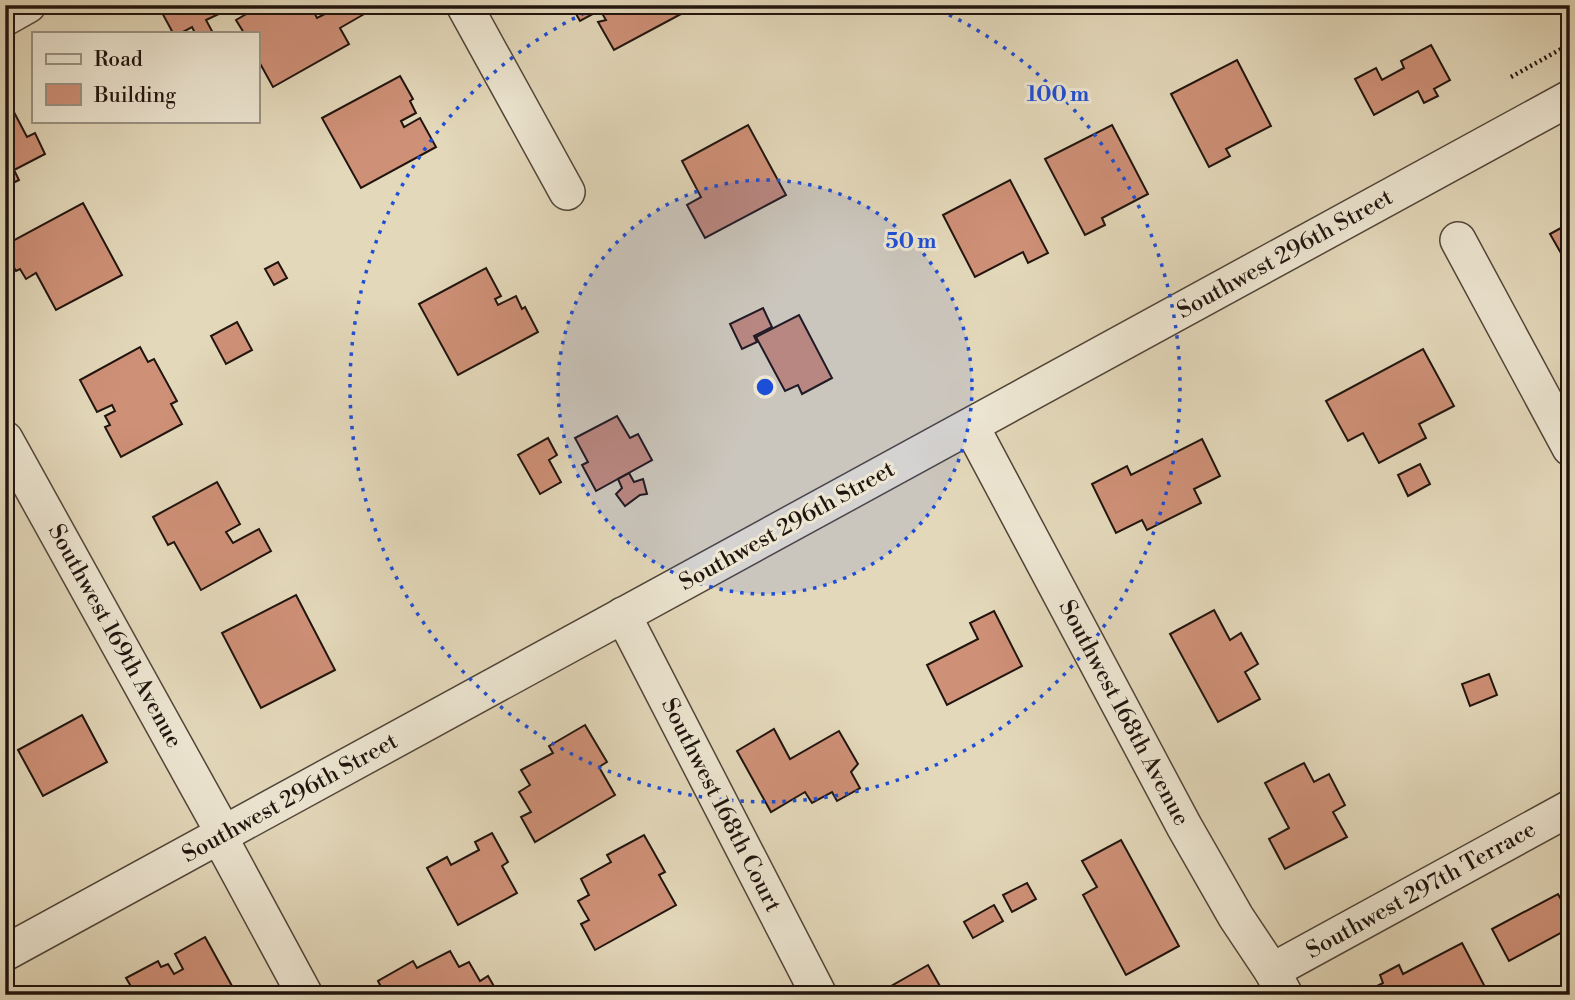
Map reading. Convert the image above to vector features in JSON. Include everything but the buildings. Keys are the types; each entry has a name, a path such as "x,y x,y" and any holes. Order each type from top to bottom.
{"street":[{"path":"5,18 28,5"},
{"path":"464,5 567,192"},
{"name":"Southwest 296th Street","path":"5,953 1570,98"},
{"path":"1458,240 1570,448"},
{"name":"Southwest 168th Avenue","path":"971,426 1184,826 1236,917 1279,983"},
{"name":"Southwest 169th Avenue","path":"5,439 305,995"},
{"name":"Southwest 168th Court","path":"623,615 819,995"},
{"name":"Southwest 297th Terrace","path":"1279,983 1570,808"}],"path":[{"path":"1511,76 1570,44"}]}
